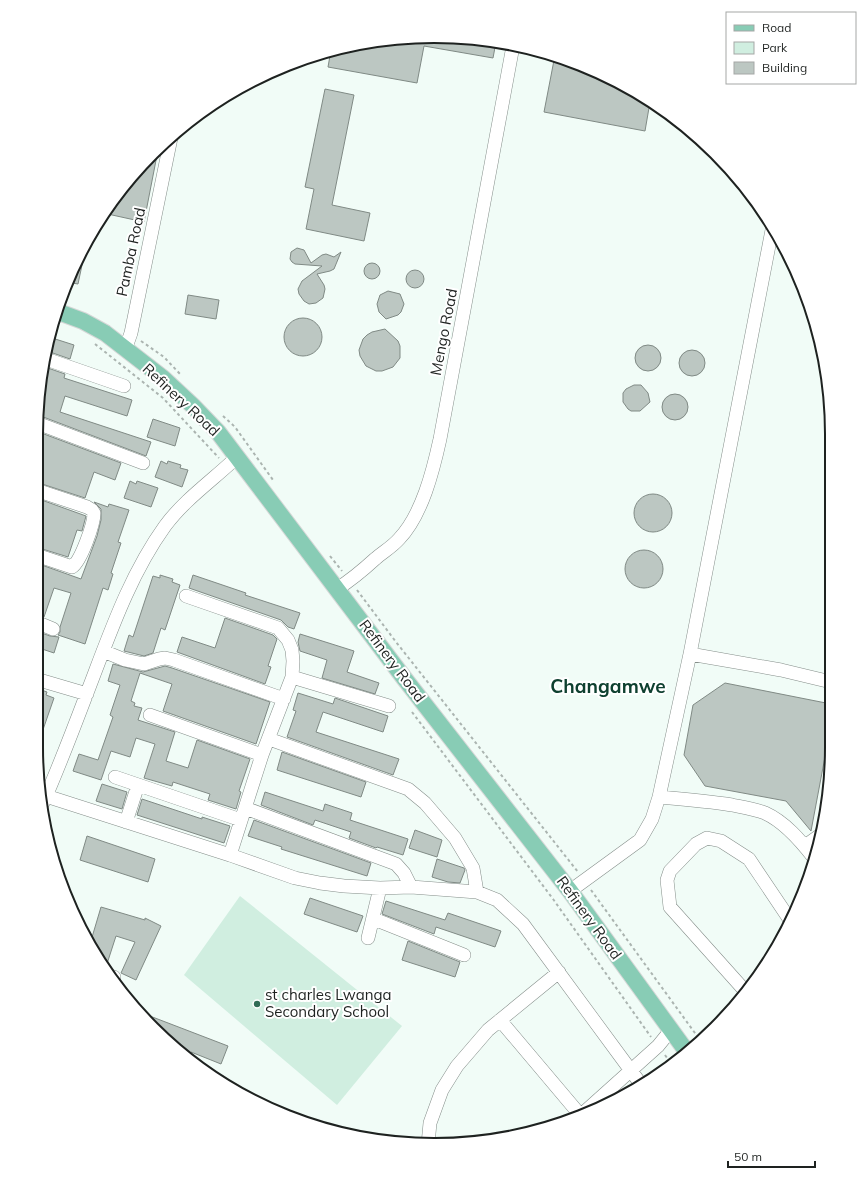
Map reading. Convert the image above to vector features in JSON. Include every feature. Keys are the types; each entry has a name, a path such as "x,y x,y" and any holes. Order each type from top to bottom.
{"main road":[{"name":"Refinery Road","path":"62,313 83,321 99,330 163,378 218,432 232,462 337,589 570,891 684,1048"}],"street":[{"name":"Mengo Road","path":"337,589 354,578 399,539 411,522 422,500 432,471 440,439 512,51"},
{"name":"Pamba Road","path":"126,350 169,147"},
{"path":"570,891 640,840 652,819 659,797 690,654 771,236"},
{"path":"50,361 124,386"},
{"path":"43,425 142,463"},
{"path":"46,798 103,651 138,571 151,547 179,509 200,488 232,462"},
{"path":"43,492 87,507 94,513 92,527 81,556 76,564 72,567 43,557"},
{"path":"186,596 278,628 288,640 292,650 292,677 262,755 230,855"},
{"path":"43,625 53,629"},
{"path":"103,651 134,663 144,664 165,658 174,660 284,699"},
{"path":"690,654 781,670 825,681"},
{"path":"292,677 389,706"},
{"path":"43,681 87,694"},
{"path":"150,715 262,755"},
{"path":"269,739 408,788 425,802 455,838 473,868 477,892"},
{"path":"115,777 138,785 243,814 396,864 404,873 411,887"},
{"path":"126,822 138,785"},
{"path":"659,797 704,801 743,807 765,813 782,824 810,853"},
{"path":"46,800 126,822 230,855 295,878 336,885 380,888 411,887 477,892 497,900 523,924 638,1081"},
{"path":"742,988 670,907 667,880 670,871 696,844 707,838 721,841 749,859 787,915"},
{"path":"805,846 814,840"},
{"path":"368,938 374,919 380,888"},
{"path":"374,919 464,954"},
{"path":"429,1138 430,1123 442,1090 457,1066 488,1030 559,972"},
{"path":"500,1020 577,1111"},
{"path":"594,1104 658,1046 671,1030"}],"path":[{"path":"90,340 162,398 232,462"},
{"path":"409,709 553,899 668,1060"}],"green space":[{"path":"240,896 402,1026 337,1105 184,975"}],"building":[{"path":"434,43 495,48 493,58 424,46 417,83 328,67 330,57 383,46"},
{"path":"554,62 607,83 630,95 649,108 645,131 544,112"},
{"path":"325,89 354,95 332,205 370,213 364,241 306,229 314,189 305,187"},
{"path":"156,160 144,222 111,215 140,176"},
{"path":"297,248 304,250 311,263 322,255 326,254 334,257 341,252 334,269 317,274 325,289 323,298 316,303 309,304 304,301 299,294 298,289 302,281 322,266 295,264 292,262 290,259 291,252"},
{"path":"83,262 78,284 73,283"},
{"path":"369,263 375,263 380,268 378,277 375,279 369,279 364,274 364,268"},
{"path":"415,270 421,273 424,279 421,285 415,288 409,285 406,279 409,273"},
{"path":"388,291 400,294 404,304 398,315 386,319 379,312 377,304 380,295"},
{"path":"188,295 219,300 216,319 185,314"},
{"path":"299,318 307,318 317,323 321,330 321,344 317,351 307,356 299,356 289,351 287,348 284,341 284,333 289,323 292,321"},
{"path":"385,329 398,341 400,346 400,358 393,367 382,371 376,371 366,366 360,356 359,350 363,339 367,335 372,332"},
{"path":"55,339 74,345 70,359 52,353"},
{"path":"648,345 657,349 661,358 657,367 648,371 639,367 635,358 639,349"},
{"path":"692,350 701,354 705,363 701,372 692,376 683,372 679,363 683,354"},
{"path":"49,368 65,374 64,378 132,400 127,416 65,396 60,412 151,442 146,456 44,417 46,383"},
{"path":"634,385 641,385 648,393 650,402 640,411 631,411 623,402 623,393 626,389"},
{"path":"675,394 684,398 688,407 684,416 675,420 666,416 662,407 666,398"},
{"path":"153,419 180,428 175,446 147,437"},
{"path":"43,434 121,463 115,480 94,472 85,498 43,484"},
{"path":"161,461 167,464 168,461 181,465 180,468 188,470 182,487 155,477"},
{"path":"130,481 136,484 137,481 158,488 151,507 124,498"},
{"path":"649,494 657,494 667,499 671,506 671,520 667,527 657,532 649,532 639,527 637,524 634,517 634,509 639,499 642,497"},
{"path":"43,501 86,516 82,531 77,530 68,557 43,549"},
{"path":"94,502 108,507 109,504 129,510 118,542 121,543 111,573 113,574 108,590 103,588 85,644 58,635 71,593 54,588 43,617 43,565 81,579 97,536 101,520 101,509"},
{"path":"640,550 648,550 658,555 662,562 662,576 658,583 648,588 640,588 630,583 628,580 625,573 625,565 630,555 633,553"},
{"path":"160,575 173,579 172,582 180,585 165,630 161,628 153,653 144,656 124,651 129,635 133,637 153,576 160,578"},
{"path":"193,575 246,593 245,595 300,613 294,629 288,627 281,620 189,588"},
{"path":"225,618 273,635 277,639 268,666 271,667 265,684 177,652 182,637 215,648"},
{"path":"43,634 59,637 54,653 43,649"},
{"path":"300,634 354,651 347,672 379,683 375,694 322,678 327,660 300,651 298,642"},
{"path":"113,664 143,672 165,666 270,702 256,744 163,711 172,684 140,673 131,701 135,703 134,706 142,708 138,720 175,732 166,761 188,768 197,740 250,759 239,791 241,792 236,809 208,800 210,794 173,782 172,786 144,778 155,744 136,738 130,757 111,751 101,780 73,771 79,754 98,760 113,717 110,715 120,685 108,681"},
{"path":"725,683 825,703 825,759 811,831 786,801 705,786 684,755 693,705"},
{"path":"43,691 47,692 46,695 54,698 43,730"},
{"path":"298,693 333,704 335,698 388,716 383,732 323,712 316,732 399,759 393,775 287,737 296,711 293,710"},
{"path":"282,752 366,782 361,797 277,770"},
{"path":"102,784 127,792 122,809 96,801"},
{"path":"265,792 323,811 325,804 352,813 350,820 408,839 403,855 377,847 376,848 349,838 351,832 315,820 313,825 261,805"},
{"path":"142,799 202,819 202,817 230,826 224,843 137,815"},
{"path":"254,820 371,863 367,876 281,849 282,847 248,836"},
{"path":"415,830 442,840 437,857 409,848"},
{"path":"87,836 155,859 148,882 80,860"},
{"path":"437,859 464,868 465,870 460,883 448,882 432,877"},
{"path":"310,898 363,916 357,932 304,914"},
{"path":"386,901 445,920 448,913 501,931 495,947 436,927 434,934 382,914"},
{"path":"101,907 145,920 145,918 161,926 136,980 121,973 135,942 116,936 108,962 92,937"},
{"path":"408,941 460,962 455,977 402,960"},
{"path":"152,1017 228,1046 221,1064 191,1052 176,1041"}],"place":[{"name":"st charles Lwanga Secondary School","path":"257,1004"}],"district":[{"name":"Changamwe","path":"608,686"}]}
